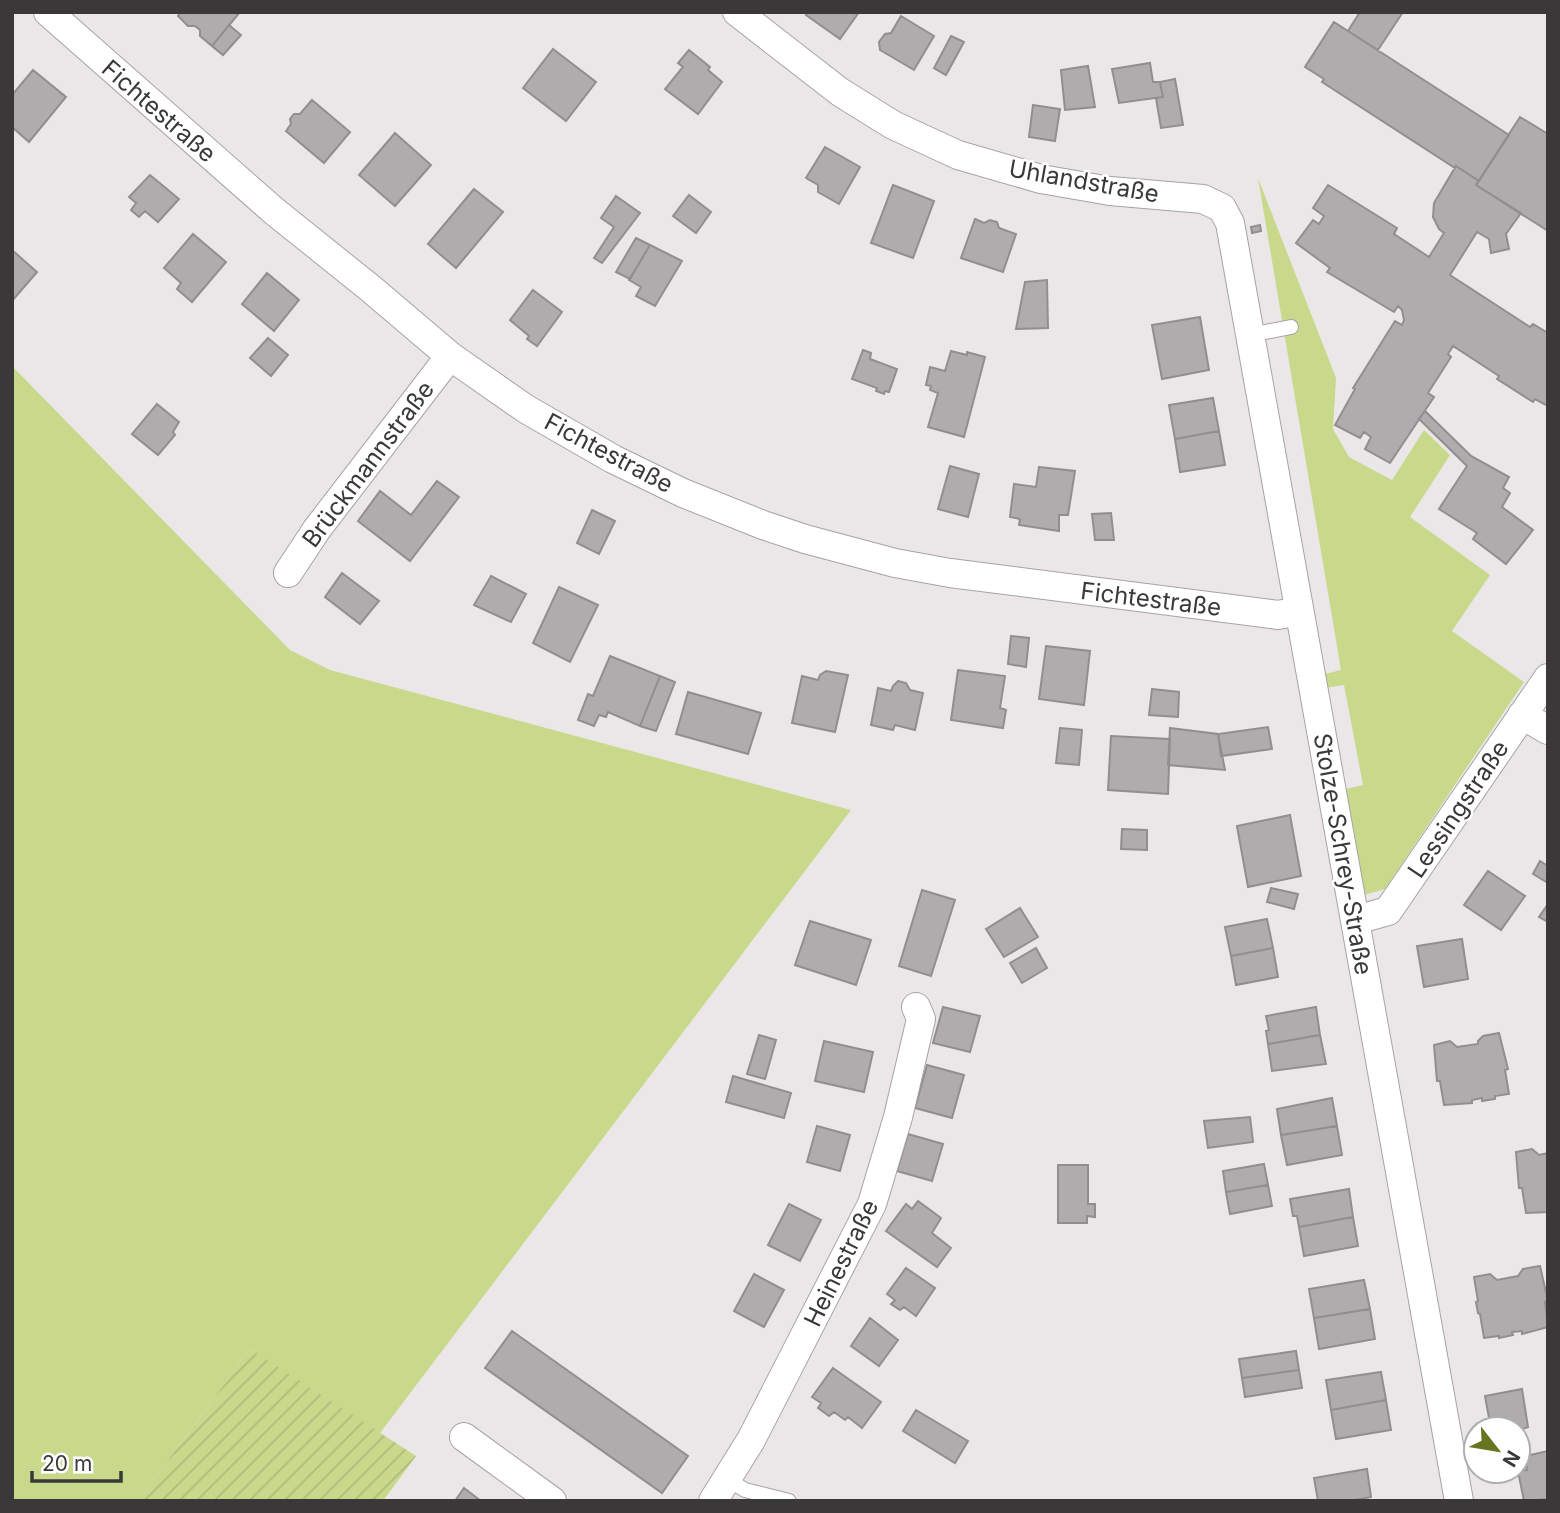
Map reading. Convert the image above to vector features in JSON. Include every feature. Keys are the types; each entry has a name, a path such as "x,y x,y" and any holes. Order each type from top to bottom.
{"street":[{"name":"Fichtestraße","path":"48,12 264,203 450,356 526,409 613,459 684,493 805,539 933,571 1278,615 1298,611"},
{"name":"Uhlandstraße","path":"737,12 840,92 893,125 958,155 1041,179 1110,191 1203,199 1222,208"},
{"name":"Stolze-Schrey-Straße","path":"1222,208 1230,223 1458,1501"},
{"name":"Brückmannstraße","path":"288,573 317,529 450,356"},
{"name":"Lessingstraße","path":"1356,920 1388,911 1548,678"},
{"path":"1522,715 1548,730"},
{"name":"Heinestraße","path":"720,1490 751,1440 872,1205 898,1117 921,1019 916,1007"},
{"path":"464,1437 552,1501"}],"lane":[{"path":"1250,335 1291,327"},
{"path":"720,1490 745,1490 789,1501"}],"green space":[{"path":"1258,178 1336,378 1333,429 1349,457 1392,480 1424,430 1450,455 1410,517 1490,575 1452,631 1524,682 1385,889 1364,895 1341,790 1363,785 1344,685 1324,688 1321,675 1341,670"},
{"path":"12,366 290,650 330,670 851,810 377,1437 250,1349 138,1501 12,1501"},
{"path":"250,1349 416,1456 383,1501 138,1501"}],"building":[{"path":"181,12 240,12 212,46 200,36 200,30 195,26 188,26 178,16"},
{"path":"808,12 859,12 840,39 806,15"},
{"path":"1360,12 1403,12 1378,50 1348,31"},
{"path":"901,16 934,36 914,70 880,50 879,42 885,34 891,33"},
{"path":"1334,22 1509,135 1479,181 1322,82 1324,79 1305,67"},
{"path":"229,25 241,35 223,55 212,46"},
{"path":"951,36 964,42 946,75 934,68"},
{"path":"553,49 596,82 566,121 523,88"},
{"path":"689,50 710,67 708,70 722,82 698,114 665,89 683,67 678,63"},
{"path":"1150,63 1153,82 1160,82 1163,97 1119,103 1112,69"},
{"path":"1088,66 1095,107 1065,110 1061,70"},
{"path":"33,70 66,97 29,142 12,127 12,95"},
{"path":"1175,79 1183,125 1161,128 1156,98 1163,97 1160,82"},
{"path":"312,100 350,132 324,163 286,131 294,114 300,114"},
{"path":"1033,105 1060,109 1055,141 1029,137"},
{"path":"1520,117 1548,134 1548,231 1476,185"},
{"path":"395,133 431,165 395,206 359,175"},
{"path":"825,147 860,167 839,204 818,192 818,185 806,178"},
{"path":"1456,166 1479,181 1476,185 1521,213 1506,234 1509,249 1491,253 1489,239 1477,232 1450,275 1530,327 1533,324 1548,333 1548,406 1535,399 1533,402 1453,346 1448,354 1451,357 1428,393 1434,397 1390,463 1365,449 1371,437 1364,432 1360,438 1335,425 1355,389 1353,388 1395,321 1402,325 1402,310 1398,306 1394,312 1327,272 1330,268 1296,243 1313,220 1319,224 1324,216 1313,208 1328,185 1397,228 1394,234 1429,257 1444,233 1433,217 1434,203"},
{"path":"150,175 179,199 158,222 145,211 139,217 131,210 136,203 129,197"},
{"path":"893,185 934,201 913,258 871,243"},
{"path":"474,189 503,212 456,268 428,244"},
{"path":"689,195 711,212 696,233 673,216"},
{"path":"616,196 640,213 602,263 594,258 614,227 601,218"},
{"path":"975,219 984,223 990,220 997,222 999,228 1016,234 1003,272 961,258"},
{"path":"1260,225 1261,231 1252,233 1251,227"},
{"path":"193,234 226,262 192,302 177,289 181,283 164,268"},
{"path":"636,238 650,245 630,279 616,272"},
{"path":"650,245 682,261 655,306 636,296 641,287 629,280"},
{"path":"12,250 37,272 12,301"},
{"path":"267,273 299,300 274,331 242,304"},
{"path":"1047,280 1048,328 1016,329 1025,282"},
{"path":"533,290 562,312 537,346 510,320"},
{"path":"1200,317 1209,370 1162,379 1152,325"},
{"path":"268,338 288,355 271,376 250,358"},
{"path":"863,350 871,353 870,359 897,369 889,392 885,391 884,394 876,391 877,388 852,379"},
{"path":"951,351 985,357 964,437 928,427 938,393 926,385 930,367 945,371"},
{"path":"1213,398 1219,431 1175,439 1169,405"},
{"path":"157,404 179,422 173,432 175,435 158,455 132,434"},
{"path":"1425,411 1471,456 1509,477 1503,488 1510,493 1502,507 1533,530 1506,564 1473,539 1477,533 1439,509 1467,466 1419,419"},
{"path":"1219,431 1225,465 1180,472 1175,439"},
{"path":"950,466 979,474 968,517 938,509"},
{"path":"1039,467 1075,471 1068,515 1059,515 1059,531 1019,525 1020,519 1010,517 1014,484 1036,487"},
{"path":"437,481 459,497 410,561 358,521 380,491 411,515"},
{"path":"592,510 615,521 599,554 577,543"},
{"path":"1111,513 1114,540 1095,540 1092,514"},
{"path":"342,573 379,601 360,624 325,597"},
{"path":"491,576 526,594 511,622 474,605"},
{"path":"559,587 598,605 570,662 533,643"},
{"path":"1011,636 1029,638 1026,667 1008,664"},
{"path":"1046,646 1090,651 1084,705 1039,699"},
{"path":"610,656 660,676 640,726 608,712 606,717 599,715 594,726 578,720 588,694 593,696"},
{"path":"958,670 1005,676 1000,708 1006,710 1003,728 951,720"},
{"path":"826,671 848,675 835,732 792,723 802,676 818,680"},
{"path":"660,676 675,682 656,731 640,726"},
{"path":"898,681 906,683 910,690 923,693 915,730 895,725 893,730 871,725 878,688 891,691"},
{"path":"1152,689 1179,692 1178,717 1149,715"},
{"path":"688,692 761,713 748,754 676,734"},
{"path":"1268,727 1272,749 1221,756 1218,734"},
{"path":"1060,728 1082,730 1079,765 1056,763"},
{"path":"1170,728 1218,734 1225,770 1168,765"},
{"path":"1111,736 1170,739 1168,794 1108,790"},
{"path":"1290,815 1301,876 1248,887 1237,826"},
{"path":"1122,829 1147,830 1147,850 1121,849"},
{"path":"1540,861 1548,866 1548,883 1533,874"},
{"path":"1488,871 1525,896 1501,930 1464,905"},
{"path":"1271,888 1298,894 1294,909 1267,902"},
{"path":"922,890 955,900 931,976 899,966"},
{"path":"1548,904 1548,922 1539,917"},
{"path":"1020,908 1038,937 1004,957 986,929"},
{"path":"1267,919 1273,948 1231,956 1225,927"},
{"path":"810,921 871,940 856,985 795,965"},
{"path":"1462,939 1468,979 1424,987 1417,946"},
{"path":"1036,948 1047,968 1022,983 1010,963"},
{"path":"1273,948 1278,977 1236,985 1231,956"},
{"path":"943,1007 980,1016 970,1052 933,1043"},
{"path":"1316,1007 1320,1035 1268,1044 1266,1016"},
{"path":"1499,1033 1508,1069 1505,1070 1509,1094 1495,1096 1495,1099 1472,1100 1472,1103 1444,1105 1440,1081 1437,1081 1434,1045 1450,1041 1457,1047 1478,1044 1483,1036"},
{"path":"759,1035 776,1040 765,1079 747,1074"},
{"path":"1320,1035 1326,1064 1272,1071 1268,1044"},
{"path":"824,1041 873,1052 864,1092 815,1081"},
{"path":"927,1065 964,1075 952,1118 915,1108"},
{"path":"733,1076 791,1093 784,1118 726,1102"},
{"path":"1332,1098 1337,1126 1281,1135 1277,1109"},
{"path":"1250,1117 1253,1142 1208,1148 1204,1121"},
{"path":"817,1126 850,1135 840,1171 807,1162"},
{"path":"1337,1126 1342,1155 1287,1165 1281,1135"},
{"path":"908,1134 943,1144 932,1181 897,1171"},
{"path":"1532,1149 1539,1155 1548,1153 1548,1212 1526,1213 1522,1188 1519,1188 1516,1152"},
{"path":"1264,1164 1268,1185 1226,1192 1223,1171"},
{"path":"1058,1165 1088,1165 1088,1204 1095,1204 1095,1217 1087,1216 1087,1223 1058,1223"},
{"path":"1268,1185 1272,1206 1230,1214 1226,1192"},
{"path":"1349,1189 1353,1217 1299,1227 1297,1216 1293,1216 1290,1199"},
{"path":"918,1201 941,1218 932,1233 951,1248 937,1267 886,1231 906,1204 912,1209"},
{"path":"789,1204 821,1220 800,1261 768,1245"},
{"path":"1353,1217 1358,1246 1304,1256 1299,1227"},
{"path":"1540,1266 1548,1301 1545,1302 1548,1327 1522,1334 1522,1331 1512,1332 1513,1335 1499,1338 1484,1338 1474,1277 1490,1274 1497,1280 1518,1276 1523,1269"},
{"path":"906,1268 935,1288 916,1316 904,1307 900,1310 891,1304 895,1300 887,1294"},
{"path":"754,1274 784,1290 764,1327 734,1311"},
{"path":"1364,1280 1370,1309 1314,1318 1309,1289"},
{"path":"1370,1309 1375,1339 1319,1349 1314,1318"},
{"path":"870,1318 898,1340 879,1366 851,1346"},
{"path":"512,1331 688,1456 662,1493 485,1368"},
{"path":"1296,1351 1299,1370 1242,1378 1239,1359"},
{"path":"833,1368 881,1402 862,1428 848,1417 845,1420 834,1412 829,1416 818,1408 821,1403 812,1397"},
{"path":"1299,1370 1302,1388 1245,1397 1242,1378"},
{"path":"1381,1372 1386,1400 1331,1410 1326,1380"},
{"path":"1522,1389 1526,1415 1488,1415 1485,1396"},
{"path":"1386,1400 1391,1430 1336,1439 1331,1410"},
{"path":"916,1410 968,1441 955,1463 903,1431"},
{"path":"1548,1451 1548,1499 1524,1501 1521,1485 1532,1485 1532,1454"},
{"path":"1367,1469 1371,1497 1350,1501 1318,1501 1314,1478"},
{"path":"464,1488 481,1501 455,1501"}]}
